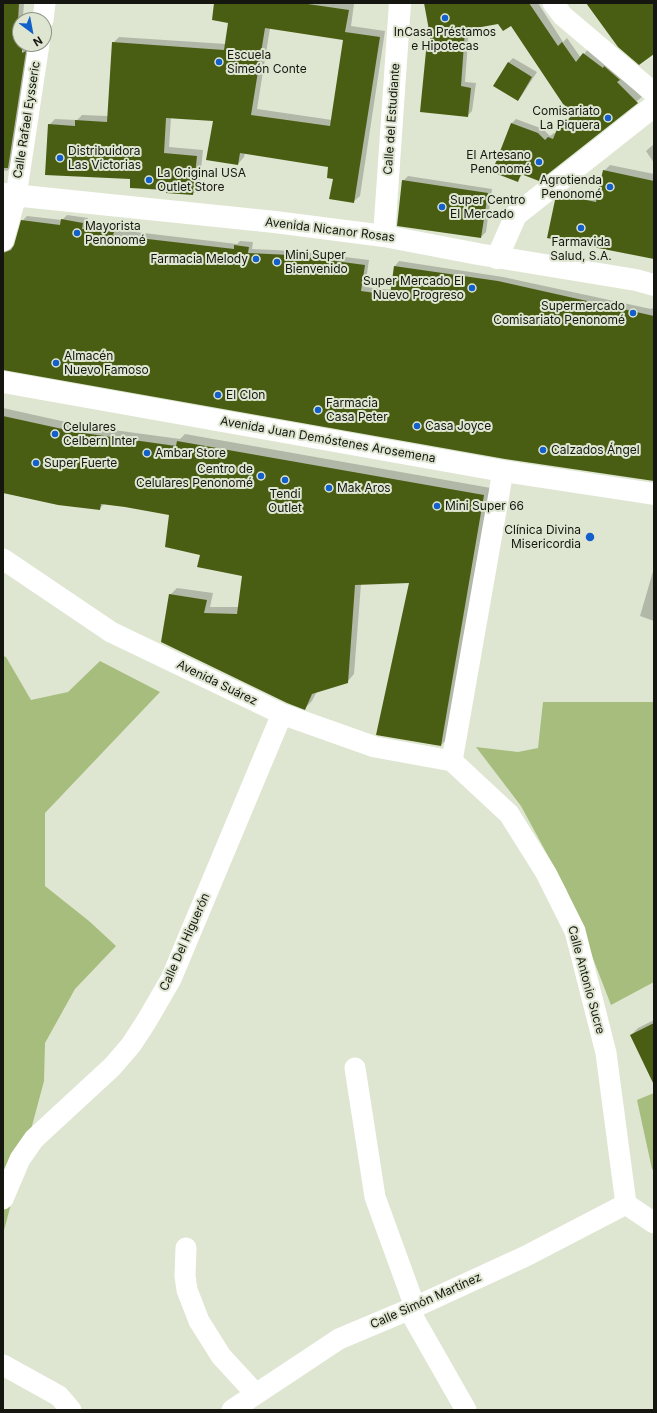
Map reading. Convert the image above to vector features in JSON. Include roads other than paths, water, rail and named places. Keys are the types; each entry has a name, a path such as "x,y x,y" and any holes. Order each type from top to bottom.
{"main road":[{"name":"Calle del Estudiante","path":"384,236 400,3"},
{"path":"497,258 516,214 654,106"},
{"name":"Avenida Nicanor Rosas","path":"9,195 275,222 384,236 497,258 636,280 654,285"},
{"name":"Avenida Juan Demóstenes Arosemena","path":"3,382 504,471 654,494"}],"street":[{"path":"553,3 563,16 654,93"},
{"name":"Calle Rafael Eysseric","path":"3,241 9,195 37,52"},
{"path":"452,761 504,471"},
{"name":"Avenida Suárez","path":"3,559 111,632 282,714 375,748 452,761"},
{"name":"Calle Del Higuerón","path":"3,1199 20,1159 34,1139 112,1067 131,1045 171,979 282,714"},
{"name":"Calle Antonio Sucre","path":"452,761 509,814 546,873 576,931 606,1053 626,1204"},
{"path":"355,1068 375,1197 412,1308 466,1410"},
{"path":"626,1204 654,1223"},
{"name":"Calle Simón Martínez","path":"232,1410 338,1339 412,1308 526,1256 626,1204"},
{"path":"186,1248 187,1290 199,1320 221,1356 256,1393"},
{"path":"3,1365 59,1396 71,1410"}],"place":[{"name":"InCasa Préstamos e Hipotecas","path":"445,18"},
{"name":"Escuela Simeón Conte","path":"219,62"},
{"name":"Comisariato La Piquera","path":"608,118"},
{"name":"Distribuidora Las Victorias","path":"60,158"},
{"name":"El Artesano Penonomé","path":"539,162"},
{"name":"La Original USA Outlet Store","path":"149,180"},
{"name":"Agrotienda Penonomé","path":"610,187"},
{"name":"Super Centro El Mercado","path":"442,207"},
{"name":"Farmavida Salud, S.A.","path":"581,228"},
{"name":"Mayorista Penonomé","path":"77,233"},
{"name":"Farmacia Melody","path":"256,259"},
{"name":"Mini Super Bienvenido","path":"277,262"},
{"name":"Super Mercado El Nuevo Progreso","path":"472,288"},
{"name":"Supermercado Comisariato Penonomé","path":"633,313"},
{"name":"Almacén Nuevo Famoso","path":"56,363"},
{"name":"El Clon","path":"218,395"},
{"name":"Farmacia Casa Peter","path":"318,410"},
{"name":"Casa Joyce","path":"417,426"},
{"name":"Celulares Celbern Inter","path":"55,434"},
{"name":"Calzados Ángel","path":"543,450"},
{"name":"Ambar Store","path":"147,453"},
{"name":"Super Fuerte","path":"36,463"},
{"name":"Centro de Celulares Penonomé","path":"261,476"},
{"name":"Tendi Outlet","path":"285,480"},
{"name":"Mak Aros","path":"329,488"},
{"name":"Mini Super 66","path":"437,506"},
{"name":"Clínica Divina Misericordia","path":"590,537"}]}
